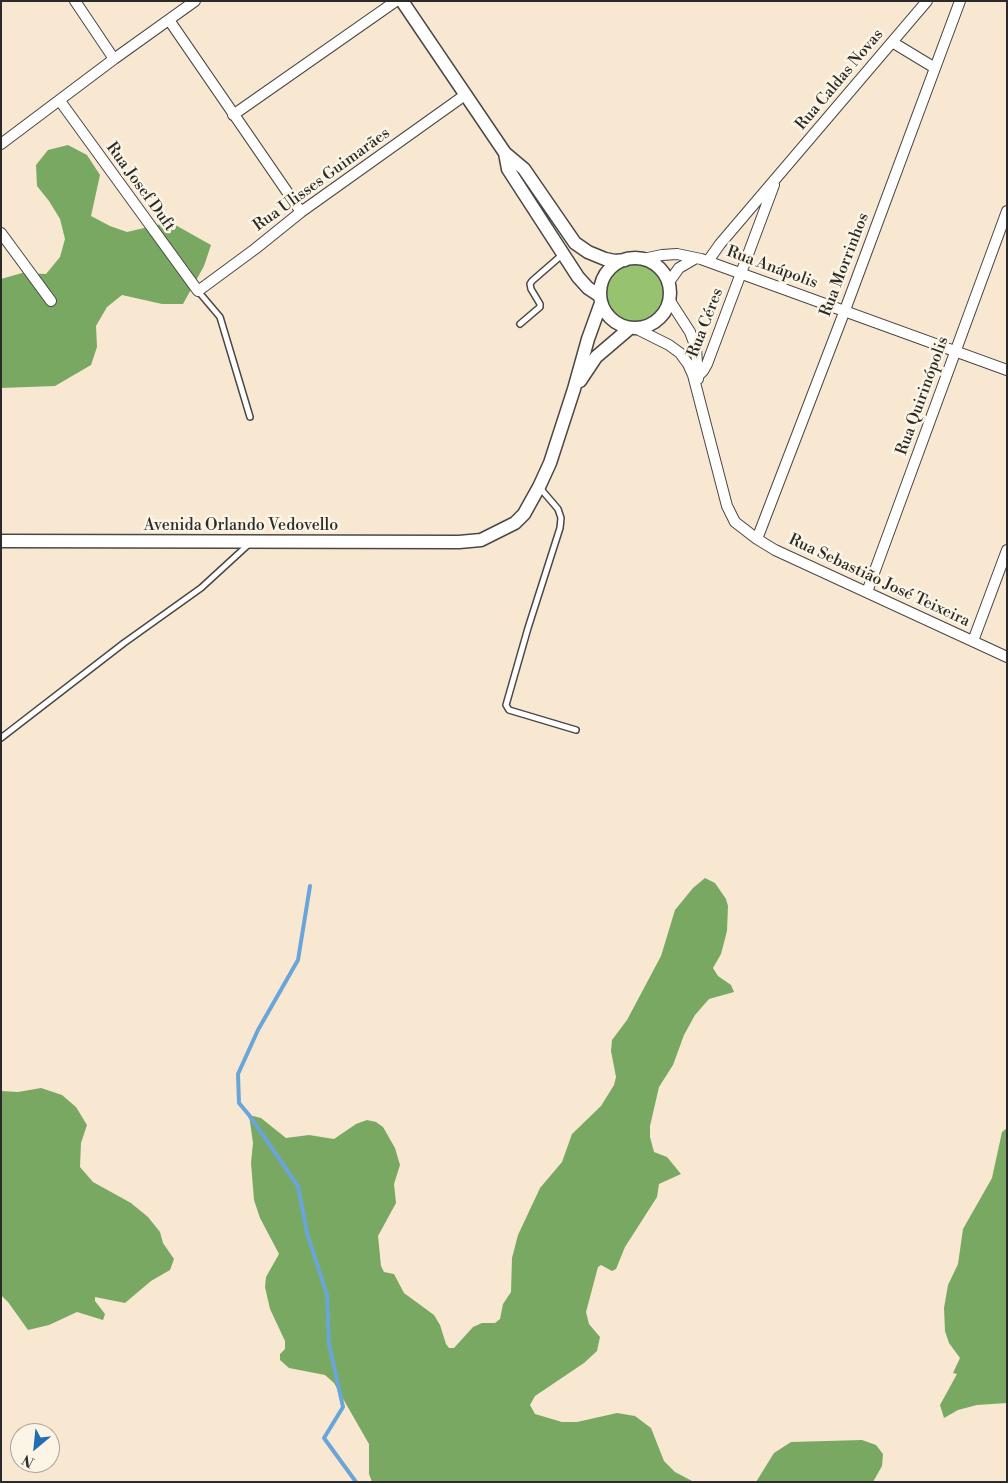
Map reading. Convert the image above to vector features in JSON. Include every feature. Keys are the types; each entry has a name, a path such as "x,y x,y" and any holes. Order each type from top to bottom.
{"street":[{"path":"75,1 114,59"},
{"path":"1,144 195,1"},
{"path":"233,115 396,1"},
{"path":"402,1 504,153 524,169 575,243 588,252 605,259 615,261 644,259 659,268 669,282 670,301 662,317 655,323 634,329 596,357 574,389"},
{"name":"Rua Caldas Novas","path":"708,261 720,244 927,1"},
{"name":"Rua Morrinhos","path":"757,539 960,1"},
{"path":"168,20 301,212"},
{"path":"892,42 935,68"},
{"name":"Rua Ulisses Guimarães","path":"198,291 301,212 465,95"},
{"name":"Rua Josef Duft","path":"60,101 198,291"},
{"path":"504,153 508,169 563,254 588,288 600,299 605,312 620,325 634,329 669,345 680,353 695,375"},
{"name":"Rua Caldas Novas","path":"741,273 776,179"},
{"name":"Rua Quirinópolis","path":"867,592 1007,211"},
{"path":"1,233 51,301"},
{"name":"Rua Anápolis","path":"644,259 677,254 708,261 1007,370"},
{"path":"669,282 679,268 696,258"},
{"path":"539,488 550,463 574,389 600,299 601,284 606,273 614,265 625,260"},
{"name":"Rua Céres","path":"695,375 703,371 707,364 741,273"},
{"path":"670,301 690,332 696,348 695,375"},
{"name":"Rua Sebastião José Teixeira","path":"695,375 698,400 726,506 730,515 742,528 775,550 1007,657"},
{"name":"Avenida Orlando Vedovello","path":"1,541 459,542 481,540 515,523 524,514 539,488"},
{"path":"973,641 1007,550"}],"lane":[{"path":"520,324 540,307 530,284 563,254"},
{"path":"198,291 220,317 250,417"},
{"path":"539,488 558,509 561,518 560,528 506,705 509,710 576,730"},
{"path":"1,738 124,643 201,588 252,542"}],"green space":[{"path":"68,145 87,155 100,175 91,216 127,232 170,222 211,245 204,266 183,304 162,304 122,295 107,307 96,326 97,347 91,365 55,386 1,388 1,279 22,273 46,274 60,257 65,239 60,219 37,186 36,165 48,150"},
{"path":"635,264 652,269 660,277 665,294 660,311 652,319 635,324 618,319 610,311 605,294 610,277 618,269"},
{"path":"705,878 715,883 726,899 728,906 727,931 721,954 713,968 718,976 731,985 734,992 709,999 695,1015 684,1035 673,1065 659,1087 650,1126 650,1137 654,1152 667,1157 681,1174 659,1184 657,1197 625,1247 616,1269 612,1271 601,1265 598,1267 586,1312 589,1324 600,1337 597,1351 584,1363 535,1396 530,1405 535,1414 562,1422 577,1422 617,1413 635,1416 651,1428 664,1461 675,1472 694,1482 372,1482 369,1474 369,1444 334,1383 325,1375 289,1368 280,1360 280,1354 285,1349 285,1341 270,1309 265,1287 266,1277 279,1254 260,1218 254,1200 251,1163 253,1143 249,1115 261,1118 286,1138 309,1135 334,1139 356,1124 367,1120 376,1122 383,1127 395,1148 400,1165 394,1184 396,1203 378,1236 381,1266 384,1272 394,1274 404,1293 434,1315 440,1325 446,1344 449,1348 454,1348 473,1327 482,1323 495,1323 500,1319 503,1304 511,1292 512,1258 518,1235 540,1188 562,1162 572,1134 601,1106 614,1085 616,1077 611,1051 612,1040 627,1020 661,956 675,910 693,888"},
{"path":"41,1088 62,1095 76,1107 87,1125 81,1143 80,1167 93,1182 131,1203 148,1217 160,1232 163,1243 174,1259 170,1270 151,1281 125,1303 95,1297 95,1301 105,1314 103,1320 77,1312 49,1325 28,1330 1,1295 1,1091 18,1092"},
{"path":"1007,1128 1007,1403 977,1405 958,1410 944,1418 940,1405 957,1374 953,1373 960,1358 949,1343 945,1331 944,1308 948,1285 958,1264 963,1229 992,1178 1002,1132"},
{"path":"862,1440 876,1445 883,1454 882,1466 873,1482 756,1482 774,1453 791,1442"}],"waterway":[{"path":"310,886 298,960 258,1030 238,1074 239,1103 298,1186 307,1233 327,1295 329,1344 343,1407 324,1438 356,1482"}]}
